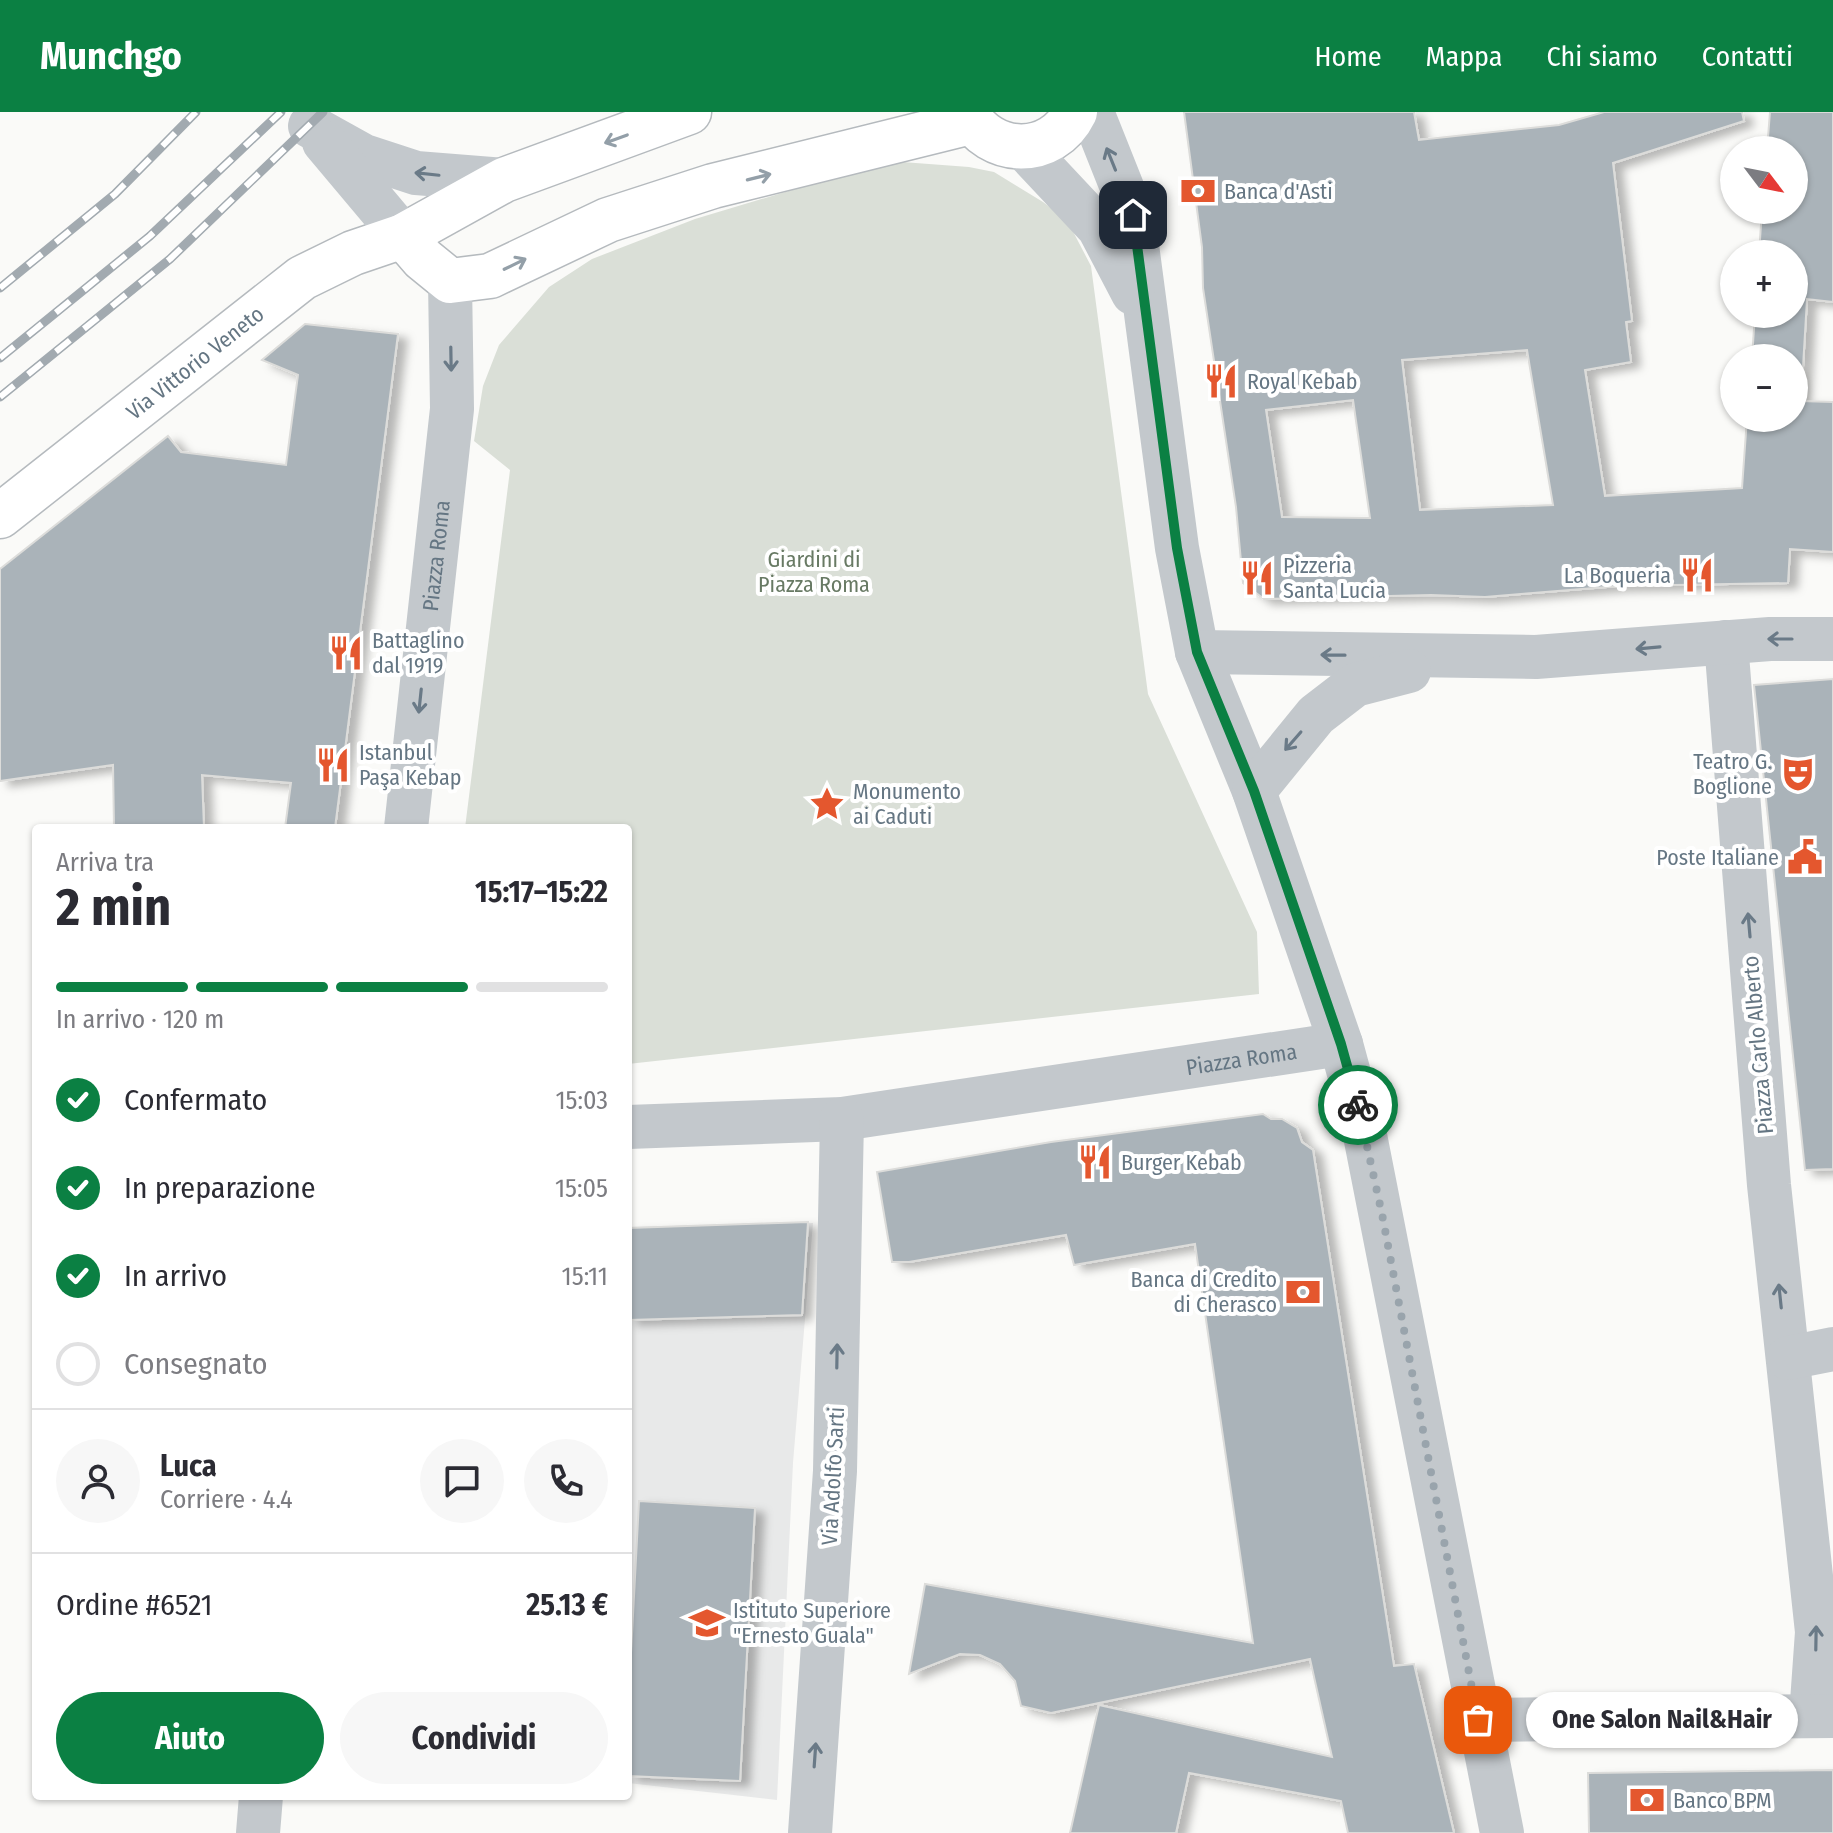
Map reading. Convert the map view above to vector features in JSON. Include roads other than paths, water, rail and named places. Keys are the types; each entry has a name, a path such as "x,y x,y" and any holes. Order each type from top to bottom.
{"main road":[{"path":"689,112 504,180 403,236 423,259 450,281 490,276 608,220 713,186 969,117 982,134 995,142 1024,148 1043,143 1058,134 1075,112"},
{"name":"Via Vittorio Veneto","path":"0,516 302,278 353,253 403,236"}],"street":[{"path":"1092,112 1133,215 1177,548 1197,652 1254,791 1341,1044 1363,1125 1502,1833"},
{"path":"302,119 364,156 416,173 504,180"},
{"path":"302,119 403,236"},
{"path":"1024,148 1099,228 1145,317"},
{"name":"Piazza Roma","path":"406,824 452,409 450,281"},
{"path":"1197,652 1536,657 1770,639 1833,639"},
{"name":"Piazza Carlo Alberto","path":"1478,1720 1822,1716 1817,1632 1769,1185 1726,642"},
{"path":"1254,791 1316,715 1355,685 1458,658"},
{"name":"Piazza Roma","path":"632,1127 842,1119 1341,1044"},
{"name":"Via Adolfo Sarti","path":"810,1833 835,1471 842,1119"},
{"path":"1788,1358 1833,1349"},
{"path":"258,1833 261,1800"}],"railway":[{"path":"0,288 115,194 196,112"},
{"path":"0,358 150,236 281,112"},
{"path":"0,397 170,259 323,112"}],"place":[{"name":"Banca d'Asti","path":"1198,191"},
{"name":"Royal Kebab","path":"1221,381"},
{"name":"La Boqueria","path":"1697,575"},
{"name":"Pizzeria Santa Lucia","path":"1257,578"},
{"name":"Battaglino dal 1919","path":"346,653"},
{"name":"Istanbul Paşa Kebap","path":"333,765"},
{"name":"Teatro G. Boglione","path":"1798,774"},
{"name":"Monumento ai Caduti","path":"827,804"},
{"name":"Poste Italiane","path":"1805,857"},
{"name":"Burger Kebab","path":"1095,1162"},
{"name":"Banca di Credito di Cherasco","path":"1303,1292"},
{"name":"Istituto Superiore \"Ernesto Guala\"","path":"707,1623"},
{"name":"One Salon Nail&Hair","path":"1478,1720"},
{"name":"Banco BPM","path":"1647,1800"}],"park label":[{"name":"Giardini di Piazza Roma","path":"814,572"}]}
